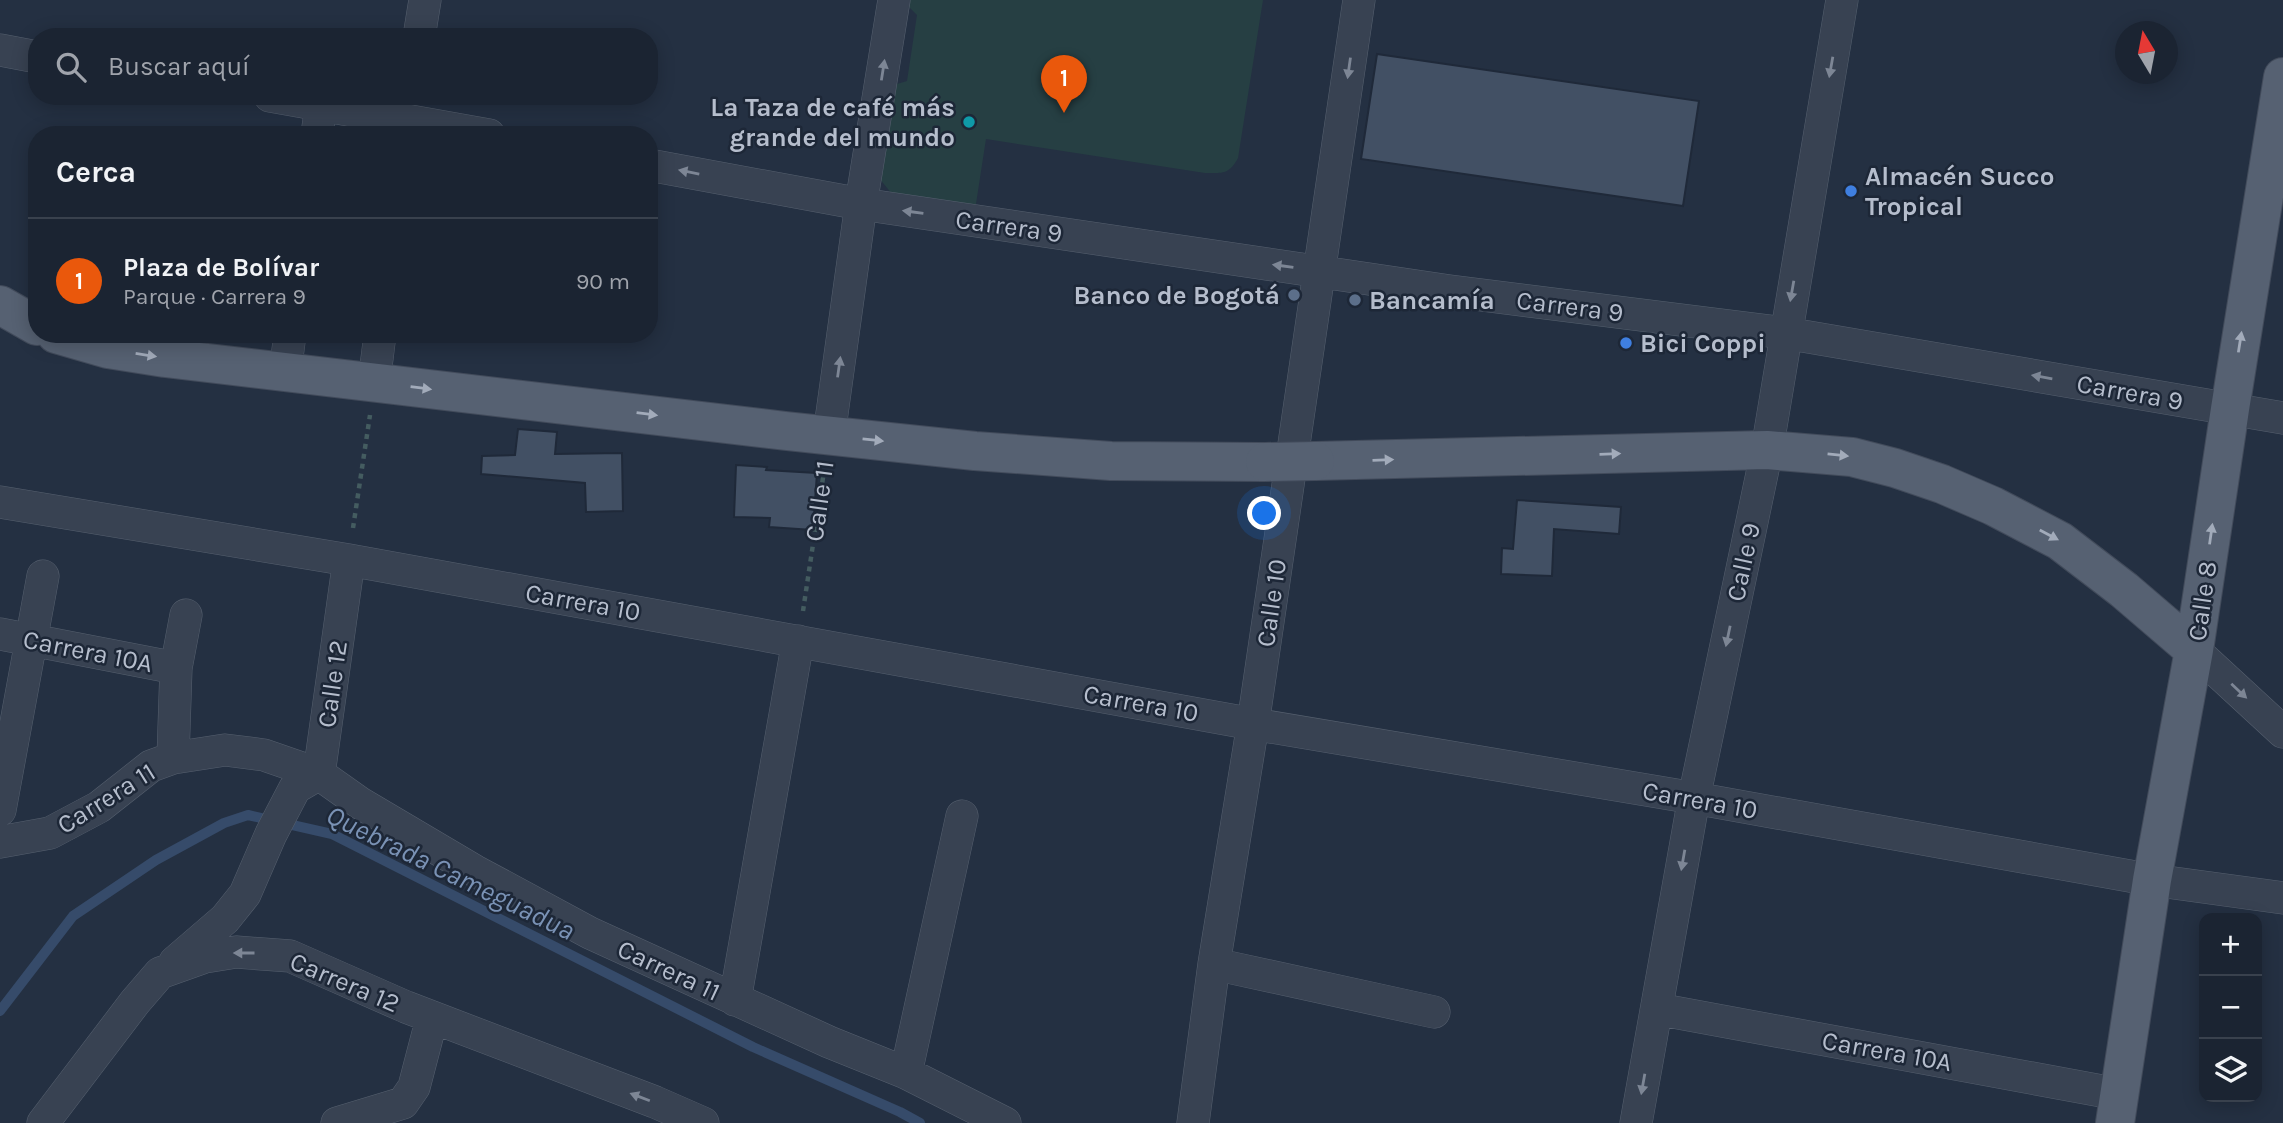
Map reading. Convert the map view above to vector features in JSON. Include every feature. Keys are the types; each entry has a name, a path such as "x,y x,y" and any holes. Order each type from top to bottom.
{"main road":[{"name":"Calle 8","path":"2116,1108 2152,880 2194,650 2283,77"},
{"path":"0,305 28,321"},
{"path":"87,343 108,349 285,373 975,451 1111,461 1265,462 1767,450 1852,457 1942,484 1993,506 2060,541 2124,590 2194,650"}],"street":[{"path":"420,28 425,0"},
{"name":"Calle 11","path":"829,435 861,204 894,0"},
{"name":"Calle 10","path":"1193,1123 1214,964 1253,724 1359,0"},
{"name":"Calle 9","path":"1636,1123 1694,798 1767,450 1842,0"},
{"path":"0,50 28,55"},
{"path":"288,105 319,120 406,117 448,126"},
{"name":"Carrera 9","path":"658,166 861,204 1450,291 1785,333 2283,418"},
{"path":"285,373 289,343"},
{"path":"374,383 379,343"},
{"name":"Carrera 10","path":"0,502 349,560 1253,724 1694,798 2152,880 2283,898"},
{"name":"Calle 12","path":"160,973 225,919 239,902 271,834 307,781 349,560"},
{"path":"0,810 43,576"},
{"path":"173,758 176,668 186,615"},
{"name":"Carrera 10A","path":"0,634 176,668"},
{"path":"735,1000 799,641"},
{"path":"2194,650 2283,732"},
{"name":"Carrera 11","path":"0,842 50,833 99,807 151,766 173,758 225,750 264,755 307,781 360,803 475,871 590,933 829,1042 906,1073 1005,1123"},
{"path":"906,1073 962,816"},
{"name":"Carrera 12","path":"43,1123 160,973 205,957 236,952 290,956 432,1018 655,1102 703,1123"},
{"path":"1214,964 1434,1012"},
{"name":"Carrera 10A","path":"1657,1009 2116,1108"},
{"path":"337,1123 403,1103 414,1087 432,1018"}],"path":[{"path":"349,560 374,383"},
{"name":"Calle 11","path":"799,641 829,435"}],"green space":[{"path":"902,0 1263,0 1238,158 1231,168 1224,172 1205,173 986,139 976,204 966,208 892,194 879,178 887,87 907,81 917,15"}],"building":[{"path":"1377,54 1699,101 1683,206 1361,159"},
{"path":"518,429 557,432 555,454 622,453 623,511 586,512 585,483 481,474 482,456 515,455"},
{"path":"736,465 817,473 813,530 769,527 770,518 734,517"},
{"path":"1517,500 1621,507 1619,534 1554,529 1552,576 1501,574 1502,548 1513,549"}],"waterway":[{"name":"Quebrada Cameguadua","path":"0,1011 73,916 156,860 224,823 248,815 332,834 753,1047 920,1123"}],"place":[{"name":"Plaza de Bolívar","path":"1064,113"},
{"name":"La Taza de café más grande del mundo","path":"969,122"},
{"name":"Almacén Succo Tropical","path":"1851,191"},
{"name":"Banco de Bogotá","path":"1294,295"},
{"name":"Bancamía","path":"1355,300"},
{"name":"Bici Coppi","path":"1626,343"}]}
